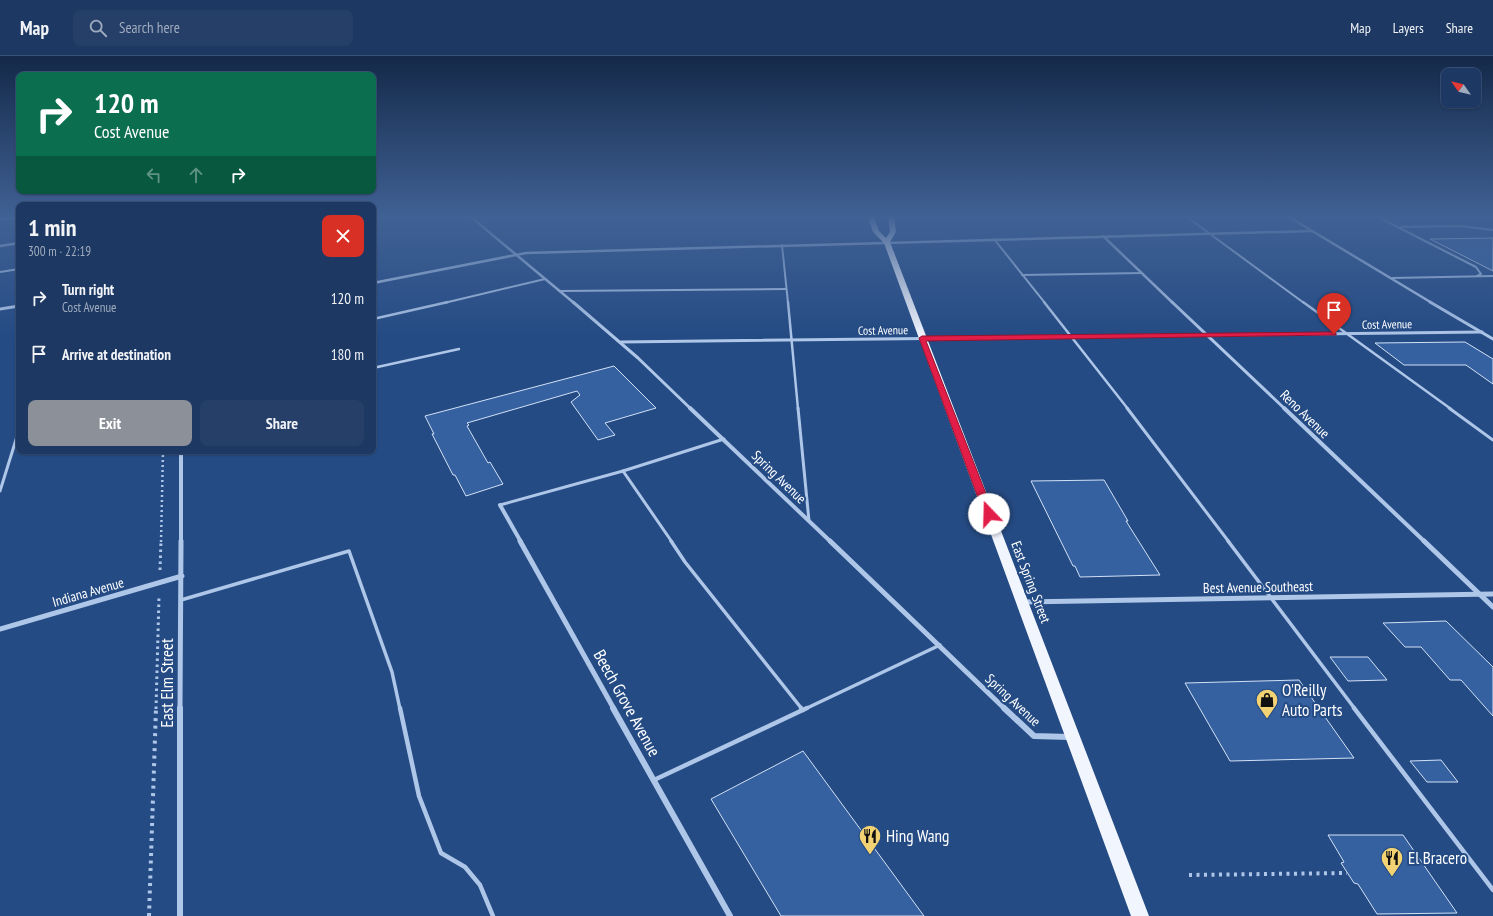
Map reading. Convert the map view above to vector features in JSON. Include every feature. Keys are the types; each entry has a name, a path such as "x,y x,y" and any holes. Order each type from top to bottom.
{"main road":[{"name":"East Spring Street","path":"893,257 1140,916"}],"street":[{"path":"376,282 500,257"},
{"name":"Spring Avenue","path":"519,257 620,342 724,439 1034,736 1073,737"},
{"name":"Reno Avenue","path":"1125,257 1493,607"},
{"path":"1357,257 1493,339"},
{"path":"0,309 16,306"},
{"name":"Cost Avenue","path":"620,342 1482,332"},
{"name":"East Elm Street","path":"180,916 182,576 181,454"},
{"name":"Beech Grove Avenue","path":"500,505 730,916"},
{"name":"Indiana Avenue","path":"0,629 182,576"},
{"name":"Best Avenue Southeast","path":"1023,602 1493,594"}],"lane":[{"path":"783,257 809,521"},
{"path":"1008,257 1073,337 1493,890"},
{"path":"1243,257 1493,440"},
{"path":"1457,257 1476,267 1481,274 1477,276"},
{"path":"0,272 16,269"},
{"path":"1022,275 1142,273"},
{"path":"1392,278 1493,276"},
{"path":"376,317 545,279"},
{"path":"559,291 786,289"},
{"path":"376,367 458,349"},
{"path":"500,505 623,471 724,439"},
{"path":"0,491 16,440"},
{"path":"623,471 685,562 803,710"},
{"path":"181,600 349,551 392,672 419,796 441,853 465,867 480,885 493,916"},
{"path":"654,780 940,645"}],"path":[{"path":"149,916 163,454"},
{"path":"1189,874 1347,873"}],"building":[{"path":"1466,257 1493,257 1493,271"},
{"path":"1465,342 1493,359 1493,384 1466,365 1404,365 1375,343"},
{"path":"614,366 656,408 605,423 615,435 598,440 571,402 580,395 577,391 467,423 469,425 467,426 488,463 490,462 503,484 466,496 455,475 453,475 432,434 434,434 425,416"},
{"path":"1104,480 1128,521 1126,521 1160,575 1080,577 1075,566 1073,566 1031,481"},
{"path":"1446,621 1493,667 1493,716 1461,680 1450,680 1421,647 1405,647 1383,623"},
{"path":"1330,657 1368,657 1387,680 1348,681"},
{"name":"O'Reilly Auto Parts","path":"1299,680 1354,758 1230,761 1185,683"},
{"path":"803,751 924,916 781,916 711,799"},
{"path":"1441,760 1458,782 1427,782 1410,761"},
{"name":"El Bracero","path":"1328,835 1403,835 1457,913 1377,914 1358,884 1354,883 1341,863 1344,862"}],"place":[{"name":"O'Reilly Auto Parts","path":"1267,720"},
{"name":"Hing Wang","path":"870,856"},
{"name":"El Bracero","path":"1392,878"}],"route":[{"path":"989,514 922,338 1334,334"}]}
